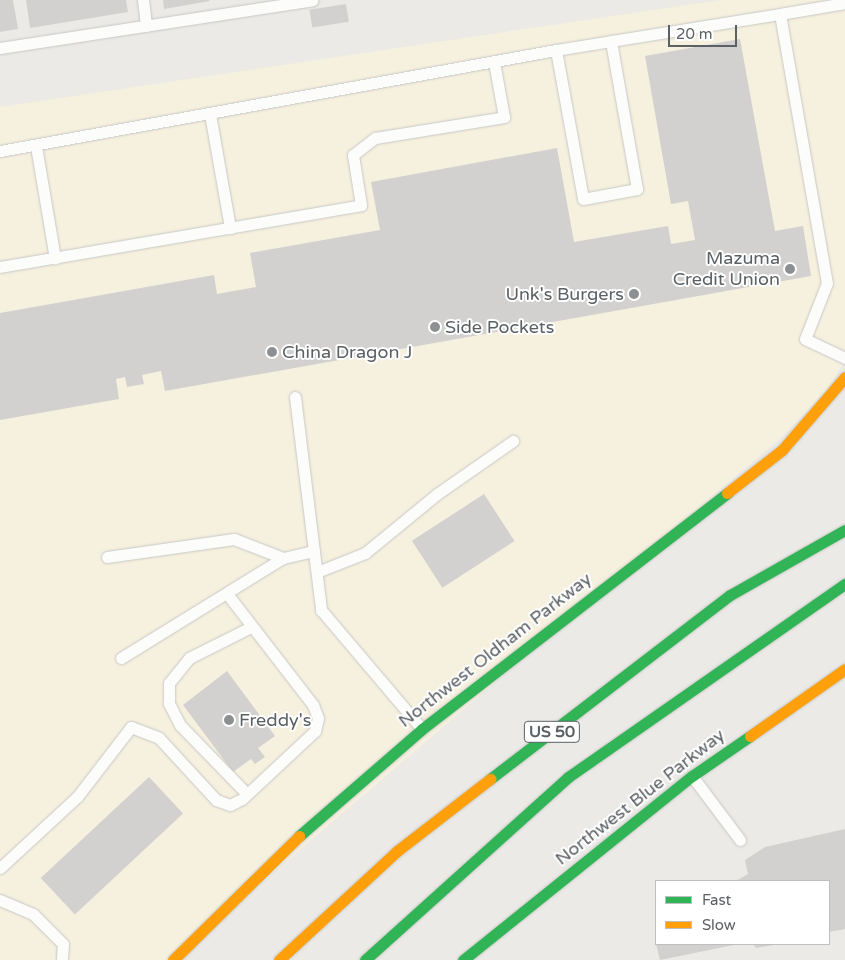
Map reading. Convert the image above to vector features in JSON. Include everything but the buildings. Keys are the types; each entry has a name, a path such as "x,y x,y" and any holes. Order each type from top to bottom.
{"main road":[{"name":"Northwest Oldham Parkway","path":"173,960 318,817 422,729 782,450 845,377"},
{"name":"US 50","path":"279,960 397,851 730,595 845,530"},
{"name":"US 50","path":"365,960 568,777 845,584"},
{"name":"Northwest Blue Parkway","path":"463,960 692,776 845,669"}],"lane":[{"path":"143,0 146,26"},
{"path":"0,48 312,0"},
{"path":"0,151 36,146 556,50 845,3"},
{"path":"780,14 826,283 805,339 845,358"},
{"path":"556,50 583,199 637,189 611,41"},
{"path":"0,267 361,205 353,155 375,138 504,117 494,62"},
{"path":"210,114 230,228"},
{"path":"36,146 55,258"},
{"path":"295,396 321,610 422,729"},
{"path":"317,572 365,552 437,494 512,441"},
{"path":"107,557 234,539 283,558"},
{"path":"121,658 228,595 283,558 314,551"},
{"path":"0,868 77,797 131,727 159,738 216,800 230,805 247,794 315,731 318,718 313,705 228,595"},
{"path":"247,794 180,725 169,703 169,683 190,658 251,627"},
{"path":"692,776 740,840"},
{"path":"0,900 33,914 63,944 62,960"}],"shaded area":[{"path":"721,0 845,0 845,361 827,389 783,436 171,960 0,960 0,107"}],"traffic: fast":[{"path":"299,836 422,729 727,493"},
{"path":"490,779 730,595 845,530"},
{"path":"365,960 568,777 845,584"},
{"path":"463,960 692,776 750,736"}],"traffic: slow":[{"path":"727,493 782,450 845,377"},
{"path":"750,736 845,669"},
{"path":"279,960 397,851 490,779"},
{"path":"173,960 299,836"}],"place":[{"name":"Mazuma Credit Union","path":"790,269"},
{"name":"Unk's Burgers","path":"634,294"},
{"name":"Side Pockets","path":"435,327"},
{"name":"China Dragon J","path":"272,352"},
{"name":"Freddy's","path":"229,720"}]}
